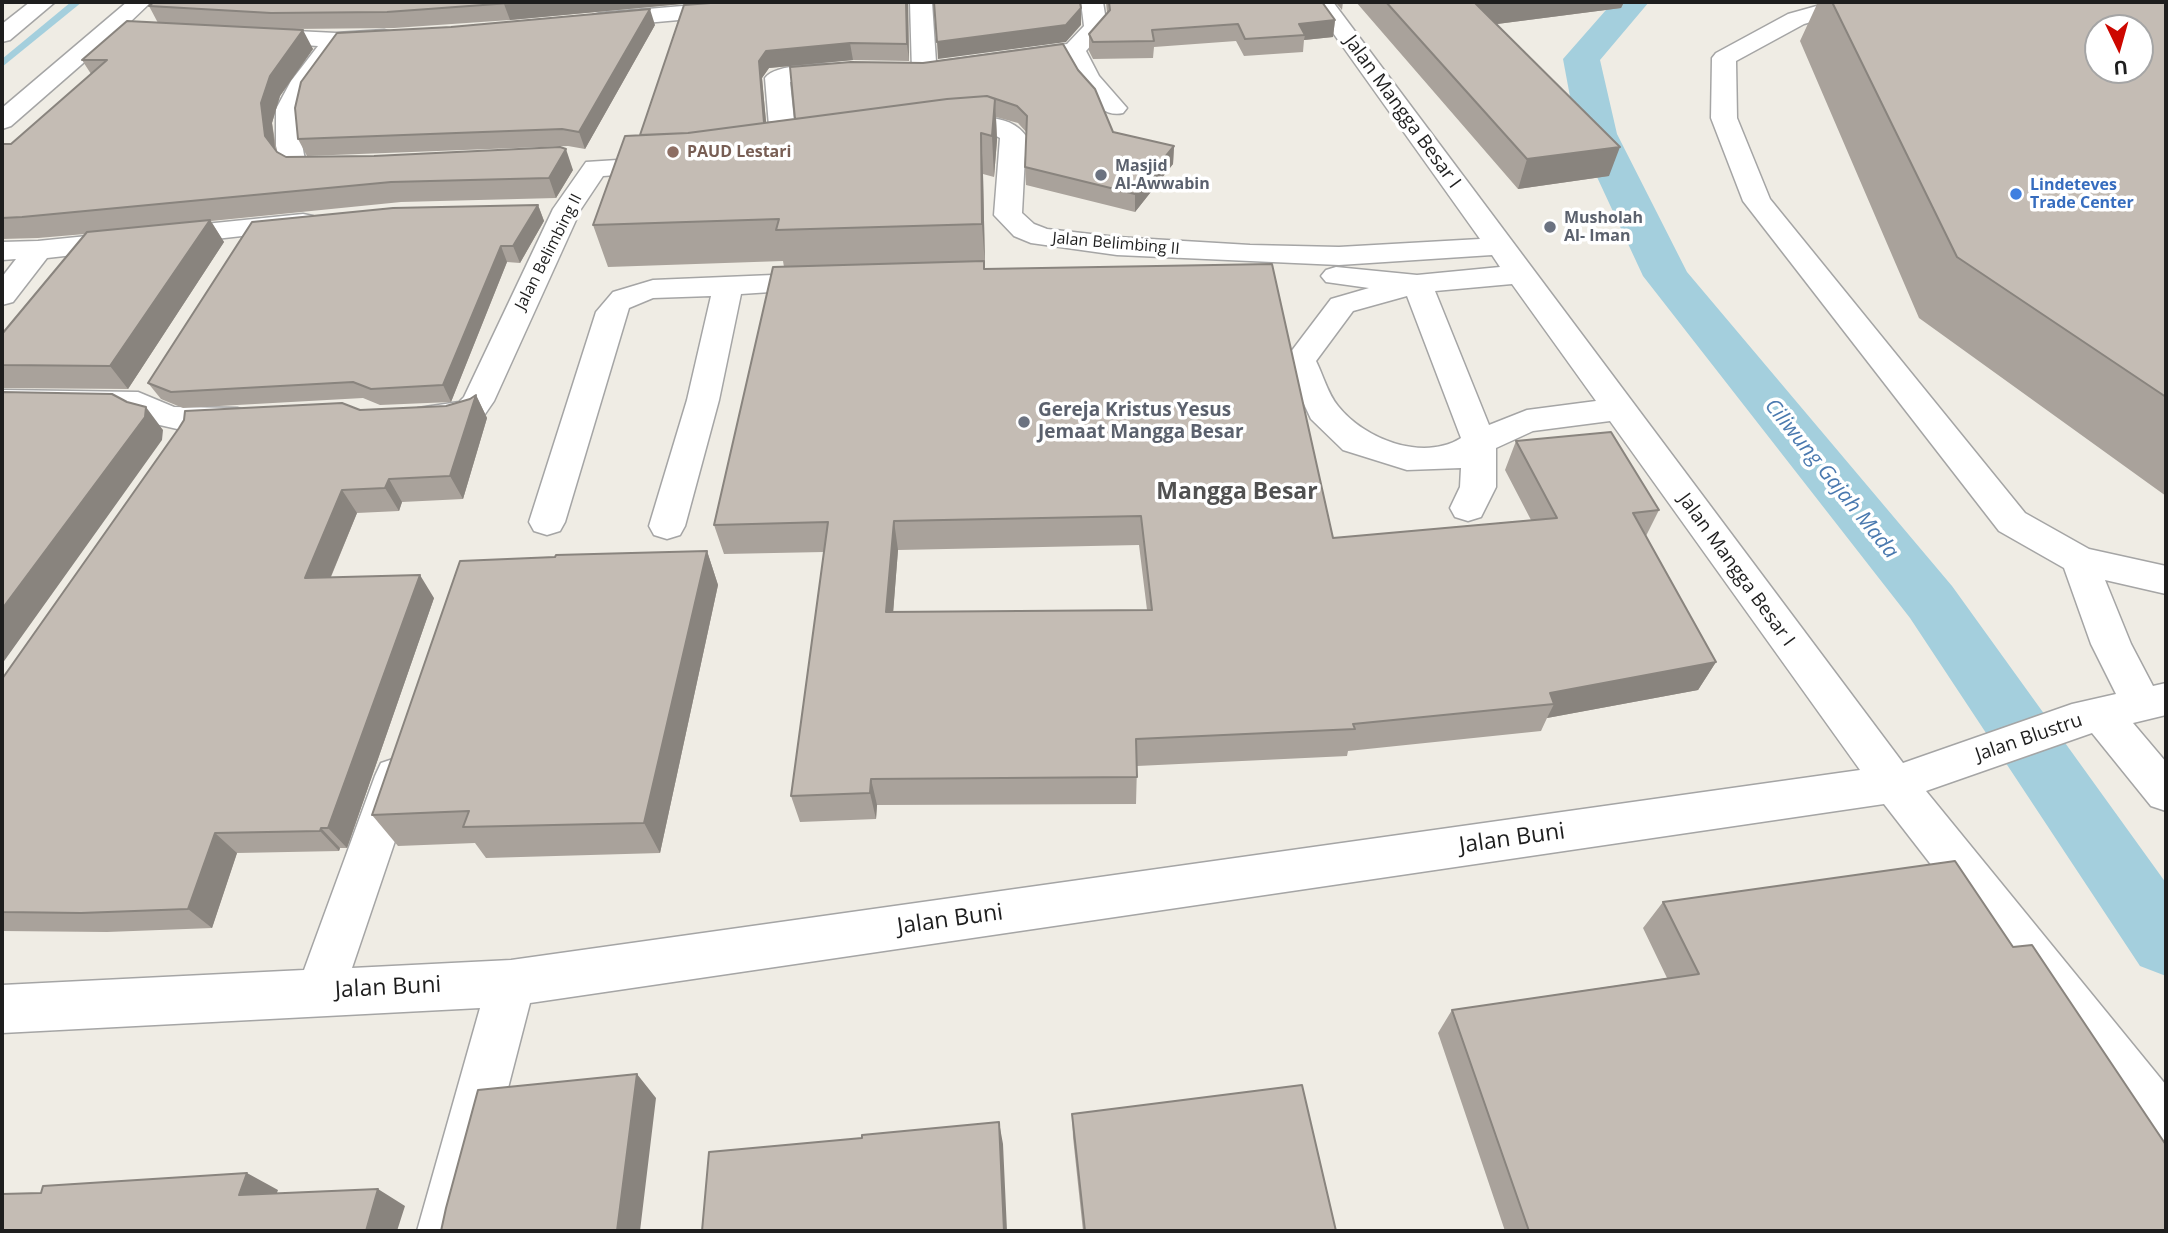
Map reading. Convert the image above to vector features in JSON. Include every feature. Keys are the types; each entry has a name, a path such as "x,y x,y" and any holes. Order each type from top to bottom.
{"street":[{"path":"2,35 44,2"},
{"path":"2,121 140,2"},
{"path":"578,22 661,7 801,2"},
{"path":"921,2 912,71 1074,50 1096,27 1091,2"},
{"name":"Jalan Mangga Besar I","path":"1321,2 1894,785 2166,1126"},
{"path":"1854,2 1796,19 1724,58 1724,118 1757,201 2012,522 2078,560 2166,580"},
{"path":"109,30 189,33"},
{"path":"229,35 336,40 402,36"},
{"path":"336,40 303,81 289,110 290,153 292,161 298,167 359,167"},
{"path":"1074,50 1077,61 1096,89 1114,108"},
{"path":"785,150 777,78 779,76 864,71"},
{"name":"Jalan Belimbing II","path":"916,132 991,125 1008,131 1013,136 1009,215 1024,230 1041,237 1117,246 1339,256 1500,246"},
{"name":"Jalan Belimbing II","path":"397,417 458,415 469,412 478,401 554,209 585,163 698,163"},
{"path":"2,251 38,250 332,220"},
{"path":"229,262 251,227"},
{"path":"2,296 38,250"},
{"path":"1121,274 1270,271 1362,277 1417,284"},
{"path":"1521,274 1417,284 1342,305 1300,361 1323,411 1355,442 1407,458 1454,458 1479,442 1527,421 1618,409"},
{"path":"547,522 614,306 624,297 653,289 847,282"},
{"path":"1417,284 1479,442 1478,487 1468,508"},
{"path":"667,526 703,401 727,286"},
{"path":"2,401 146,391 157,415 179,437 266,417"},
{"path":"2078,560 2111,645 2154,702"},
{"name":"Jalan Blustru","path":"1894,785 2086,717 2154,702"},
{"path":"2086,717 2166,793"},
{"path":"320,992 357,893 410,734"},
{"name":"Jalan Buni","path":"2,1009 511,983 1894,785"},
{"path":"444,1231 511,983"}],"building":[{"path":"154,2 524,2 387,12 271,13 149,6"},
{"path":"724,2 906,2 907,44 850,43 766,51 759,61 764,123 688,133 640,135 684,5"},
{"path":"934,2 1080,2 1081,8 1066,25 937,42"},
{"path":"1109,2 1322,2 1335,20 1299,24 1305,35 1245,39 1238,24 1152,30 1154,41 1093,42 1089,34 1110,10"},
{"path":"1386,2 1474,2 1620,147 1527,159"},
{"name":"Lindeteves Trade Center","path":"1832,2 2166,2 2166,397 1957,257"},
{"path":"650,9 579,132 562,129 298,139 295,108 301,82 337,33 451,27"},
{"path":"127,21 303,30 270,76 261,103 265,136 277,152 286,157 374,156 560,147 566,149 549,178 391,182 2,218 2,144 11,144 107,60 82,60"},
{"path":"1063,44 1078,70 1095,89 1113,132 1174,146 1135,194 1025,167 1027,116 1017,106 987,96 795,119 790,67 851,62 923,63"},
{"path":"987,96 995,99 992,136 981,133 982,224 776,230 779,219 593,225 625,136 688,133"},
{"path":"538,205 513,246 501,246 443,385 371,389 353,382 171,392 148,383 252,222 393,208"},
{"path":"210,220 110,366 2,365 2,334 87,232"},
{"path":"984,261 984,269 1272,264 1333,538 1557,518 1516,441 1611,432 1659,510 1633,513 1716,662 1550,693 1554,704 1353,724 1355,729 1136,739 1137,777 871,779 870,793 791,796 828,522 714,525 773,267","holes":["1141,516 1152,610 886,612 894,521"]},
{"path":"2,392 112,394 127,402 146,407 145,417 2,609"},
{"path":"476,395 450,476 389,479 385,488 342,490 305,578 420,575 328,828 321,828 320,831 215,833 188,909 81,913 2,912 2,679 179,428 185,411 342,403 360,410 446,406"},
{"path":"707,551 644,823 463,827 469,811 372,815 460,561 556,555"},
{"path":"1955,861 2013,947 2032,945 2166,1145 2166,1231 1529,1231 1452,1010 1699,974 1663,902"},
{"path":"637,1074 617,1231 441,1231 478,1090"},
{"path":"1302,1085 1336,1231 1085,1231 1072,1114"},
{"path":"999,1122 1004,1231 702,1231 709,1152"},
{"path":"247,1173 239,1195 378,1189 366,1231 2,1231 2,1194 41,1193 43,1186"}],"waterway":[{"path":"2,64 77,2"},
{"name":"Ciliwung Gajah Mada","path":"1632,2 1581,59 1597,134 1666,276 1931,602 2166,942"}],"place":[{"name":"PAUD Lestari","path":"673,152"},
{"name":"Masjid Al-Awwabin","path":"1101,175"},
{"name":"Lindeteves Trade Center","path":"2016,194"},
{"name":"Musholah Al- Iman","path":"1550,227"},
{"name":"Gereja Kristus Yesus Jemaat Mangga Besar","path":"1024,422"}],"district":[{"name":"Mangga Besar","path":"1237,492"}]}
